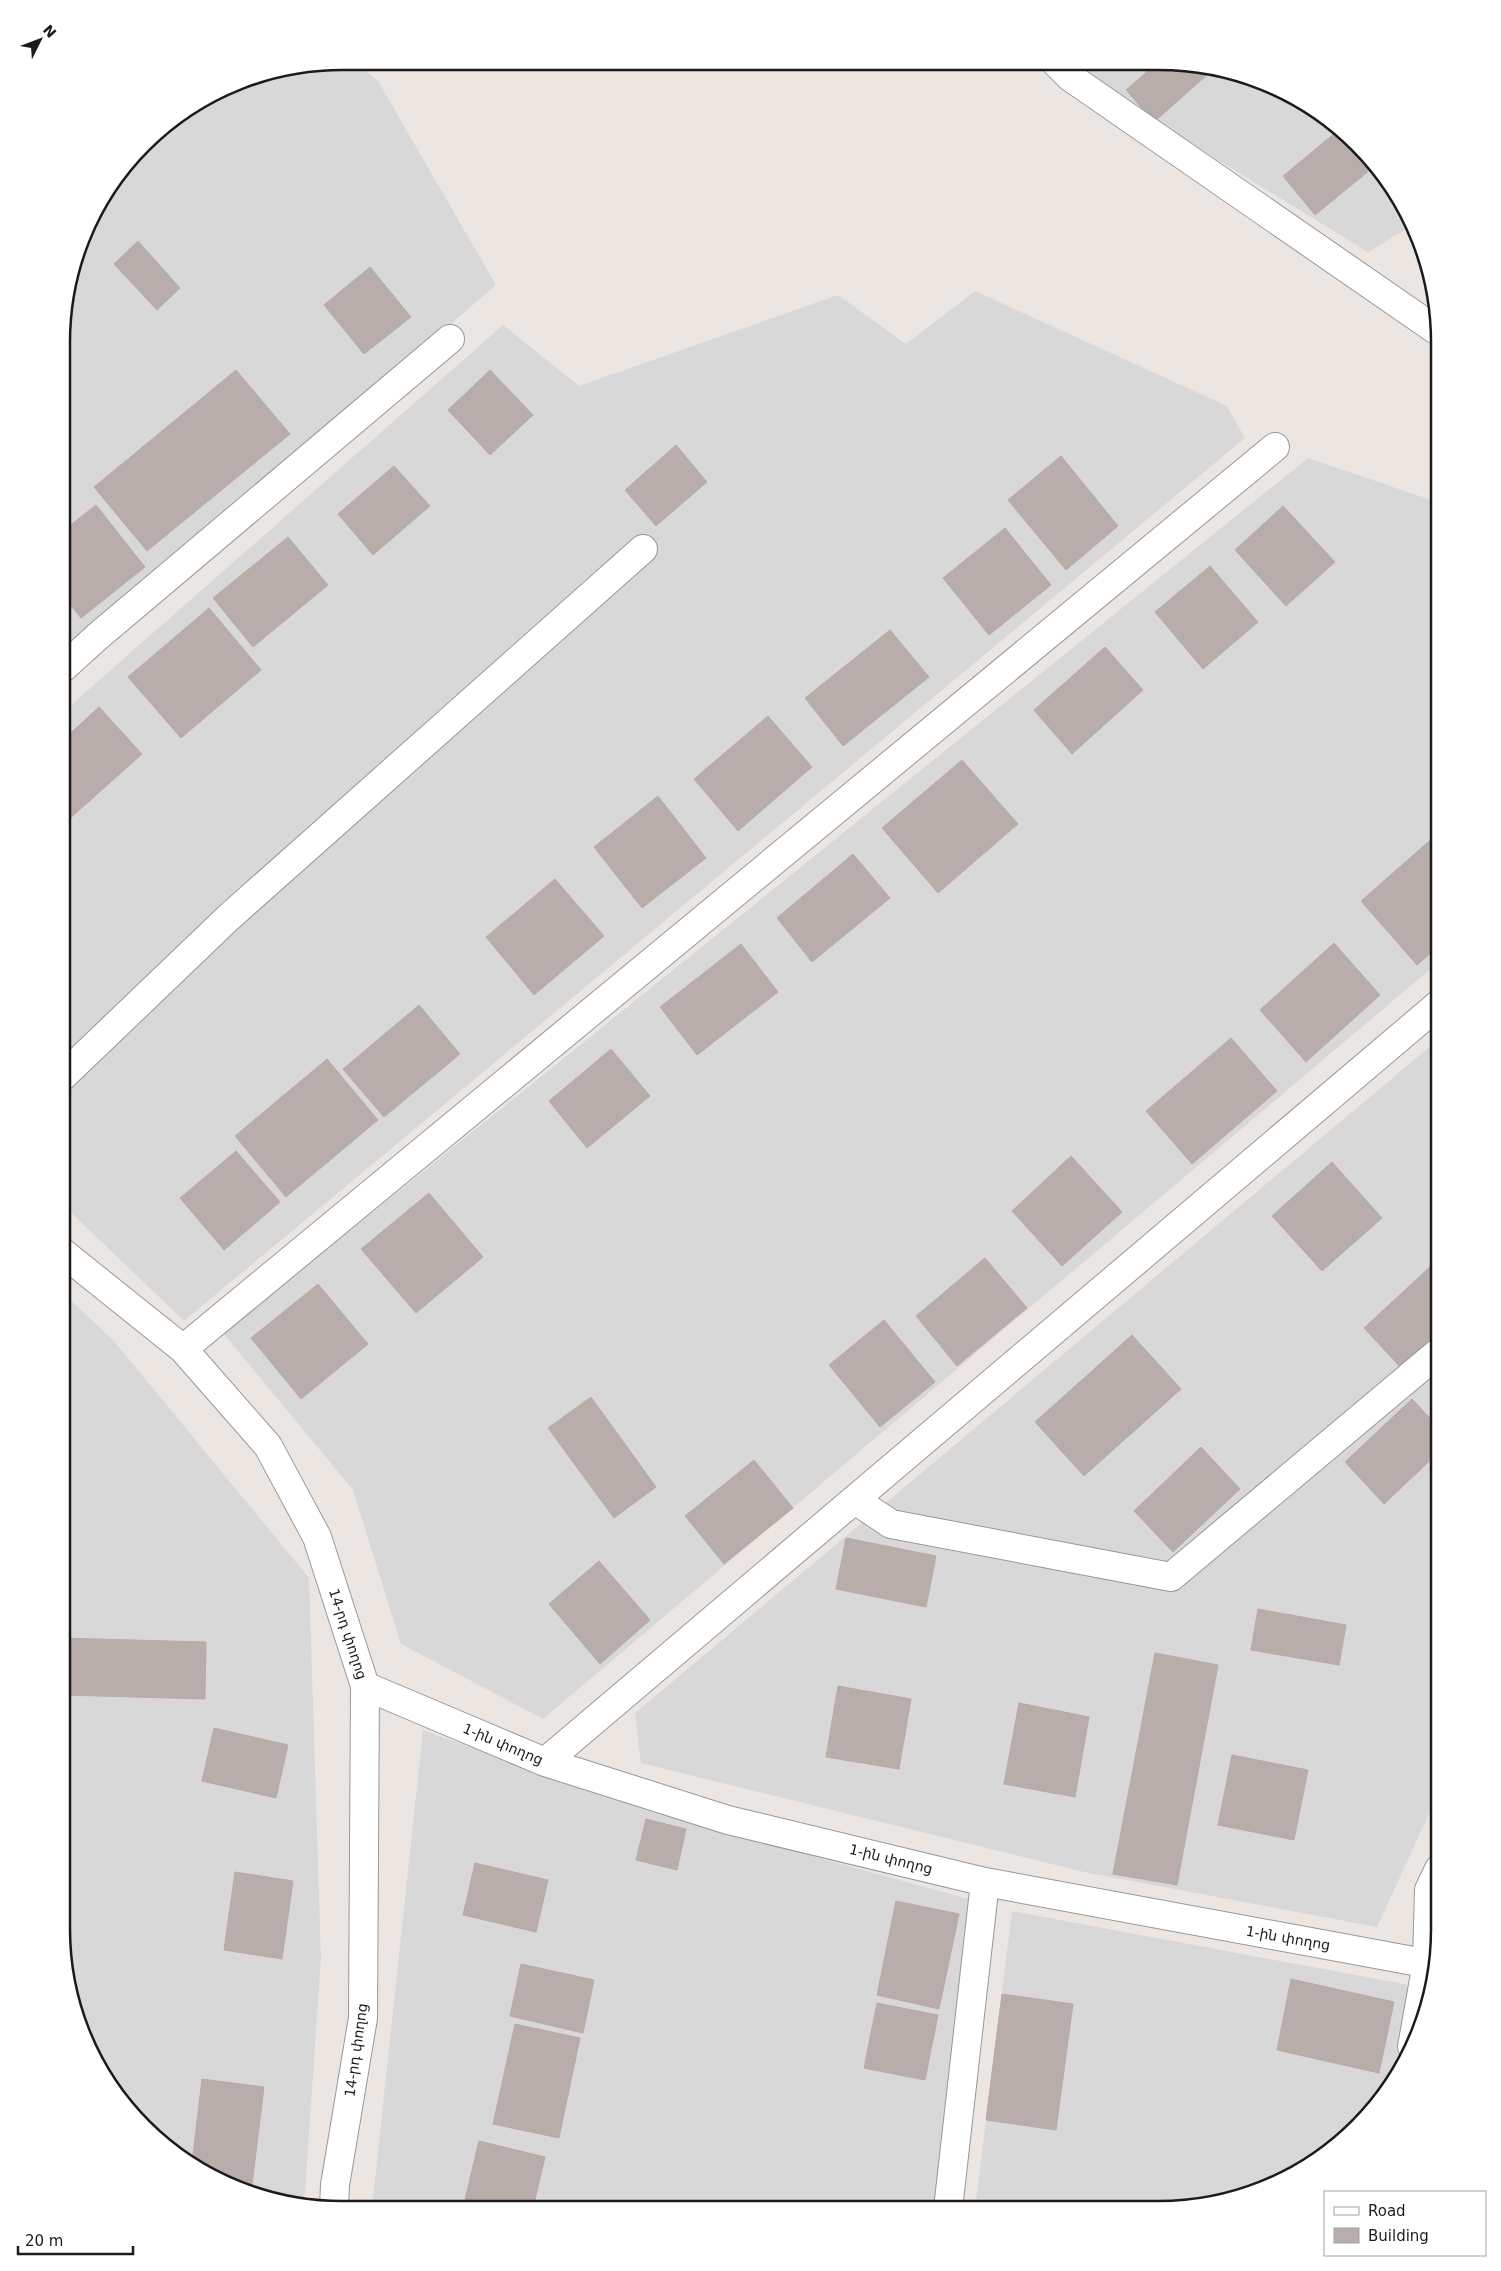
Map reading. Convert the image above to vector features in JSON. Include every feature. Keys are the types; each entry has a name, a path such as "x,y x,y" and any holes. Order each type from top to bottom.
{"street":[{"path":"1063,70 1070,77 1430,326"},
{"path":"70,662 450,338"},
{"path":"183,1349 1275,447"},
{"path":"70,1069 228,918 643,549"},
{"path":"545,1762 1431,1012"},
{"name":"14-րդ փողոց","path":"70,1258 183,1349 268,1446 316,1537 365,1686 363,2018 335,2185 334,2201"},
{"path":"855,1500 891,1524 1171,1577 1431,1359"},
{"name":"1-ին փողոց","path":"365,1686 545,1762 728,1820 985,1882 1429,1964"},
{"path":"949,2201 985,1882"},
{"path":"1430,1940 1429,1890 1431,1886"}],"shaded area":[{"path":"365,70 378,81 496,285 70,653 70,342 75,289 84,255 106,206 126,176 176,126 206,106 255,84 307,72"},
{"path":"1082,70 1194,72 1246,84 1279,98 1325,126 1351,150 1375,176 1395,206 1406,229 1368,252 1094,84"},
{"path":"975,291 1227,406 1245,438 184,1321 70,1212 70,706 503,325 579,386 838,295 906,344"},
{"path":"1308,458 1431,500 1431,969 543,1719 401,1644 353,1490 223,1333"},
{"path":"1431,1046 1431,1809 1377,1927 1084,1872 641,1763 635,1713"},
{"path":"70,1300 114,1341 309,1578 321,1958 305,2199 272,2192 238,2180 206,2165 176,2145 126,2095 106,2065 84,2016 72,1964 70,1929"},
{"path":"423,1730 646,1810 972,1900 941,2201 373,2201"},
{"path":"1012,1911 1409,1985 1396,2063 1375,2095 1325,2145 1279,2173 1246,2187 1194,2199 1159,2201 976,2201"}],"building":[{"path":"1149,70 1208,74 1154,122 1126,90"},
{"path":"1334,134 1370,170 1315,215 1283,176"},
{"path":"138,241 180,288 157,310 114,264"},
{"path":"370,267 411,317 364,354 324,305"},
{"path":"236,370 290,434 147,551 94,487"},
{"path":"490,370 533,415 490,455 448,410"},
{"path":"676,445 707,482 656,526 625,490"},
{"path":"1061,456 1118,526 1066,570 1008,500"},
{"path":"394,466 430,506 373,555 338,514"},
{"path":"96,505 145,567 81,618 70,605 70,525"},
{"path":"1283,506 1335,562 1286,606 1235,550"},
{"path":"1005,528 1051,585 989,635 943,578"},
{"path":"288,537 328,585 253,647 213,598"},
{"path":"1210,566 1258,622 1203,669 1155,612"},
{"path":"209,608 261,670 181,738 128,677"},
{"path":"890,630 929,677 843,746 805,698"},
{"path":"1105,647 1143,690 1072,754 1034,710"},
{"path":"99,707 142,754 70,818 70,734"},
{"path":"768,716 812,767 738,831 694,779"},
{"path":"962,760 1018,824 938,893 882,828"},
{"path":"658,796 706,858 642,908 594,847"},
{"path":"1431,840 1431,953 1417,965 1361,901"},
{"path":"853,854 890,898 812,962 777,918"},
{"path":"555,879 604,936 534,995 486,937"},
{"path":"1334,943 1380,995 1306,1062 1260,1010"},
{"path":"741,944 778,992 697,1055 660,1007"},
{"path":"419,1005 460,1054 384,1117 343,1069"},
{"path":"1231,1038 1277,1091 1192,1164 1146,1111"},
{"path":"611,1049 650,1096 587,1148 549,1101"},
{"path":"327,1059 378,1120 286,1197 235,1136"},
{"path":"236,1151 280,1202 224,1250 180,1198"},
{"path":"1071,1156 1122,1212 1062,1266 1012,1211"},
{"path":"1332,1162 1382,1218 1322,1271 1272,1216"},
{"path":"429,1193 483,1257 416,1313 361,1249"},
{"path":"985,1258 1027,1308 957,1366 916,1316"},
{"path":"1431,1266 1431,1344 1403,1370 1364,1328"},
{"path":"318,1284 368,1344 301,1399 251,1338"},
{"path":"884,1320 935,1382 880,1427 829,1365"},
{"path":"1132,1335 1181,1389 1084,1476 1035,1422"},
{"path":"591,1397 656,1487 614,1518 548,1428"},
{"path":"1412,1399 1431,1419 1431,1460 1384,1504 1345,1462"},
{"path":"1201,1447 1240,1489 1173,1552 1134,1511"},
{"path":"754,1460 793,1508 724,1564 685,1516"},
{"path":"846,1538 936,1556 926,1607 836,1589"},
{"path":"599,1561 650,1620 600,1664 549,1604"},
{"path":"1258,1609 1346,1625 1339,1665 1251,1650"},
{"path":"70,1638 206,1642 205,1699 70,1695"},
{"path":"1155,1653 1218,1665 1177,1885 1113,1874"},
{"path":"838,1686 911,1699 899,1769 826,1757"},
{"path":"1019,1703 1089,1717 1075,1797 1004,1784"},
{"path":"214,1728 288,1745 276,1798 202,1781"},
{"path":"1232,1755 1308,1770 1294,1840 1218,1825"},
{"path":"646,1819 686,1829 677,1870 636,1860"},
{"path":"475,1863 548,1880 536,1932 463,1915"},
{"path":"235,1872 293,1881 282,1959 224,1950"},
{"path":"896,1901 959,1914 939,2009 877,1995"},
{"path":"521,1964 594,1980 583,2033 510,2016"},
{"path":"1291,1979 1394,2002 1379,2073 1277,2050"},
{"path":"1002,1994 1073,2004 1056,2130 986,2120"},
{"path":"877,2003 938,2015 925,2080 864,2068"},
{"path":"515,2024 580,2038 559,2138 493,2124"},
{"path":"202,2079 264,2087 252,2186 222,2173 193,2156"},
{"path":"479,2141 545,2157 535,2201 465,2201"}]}
